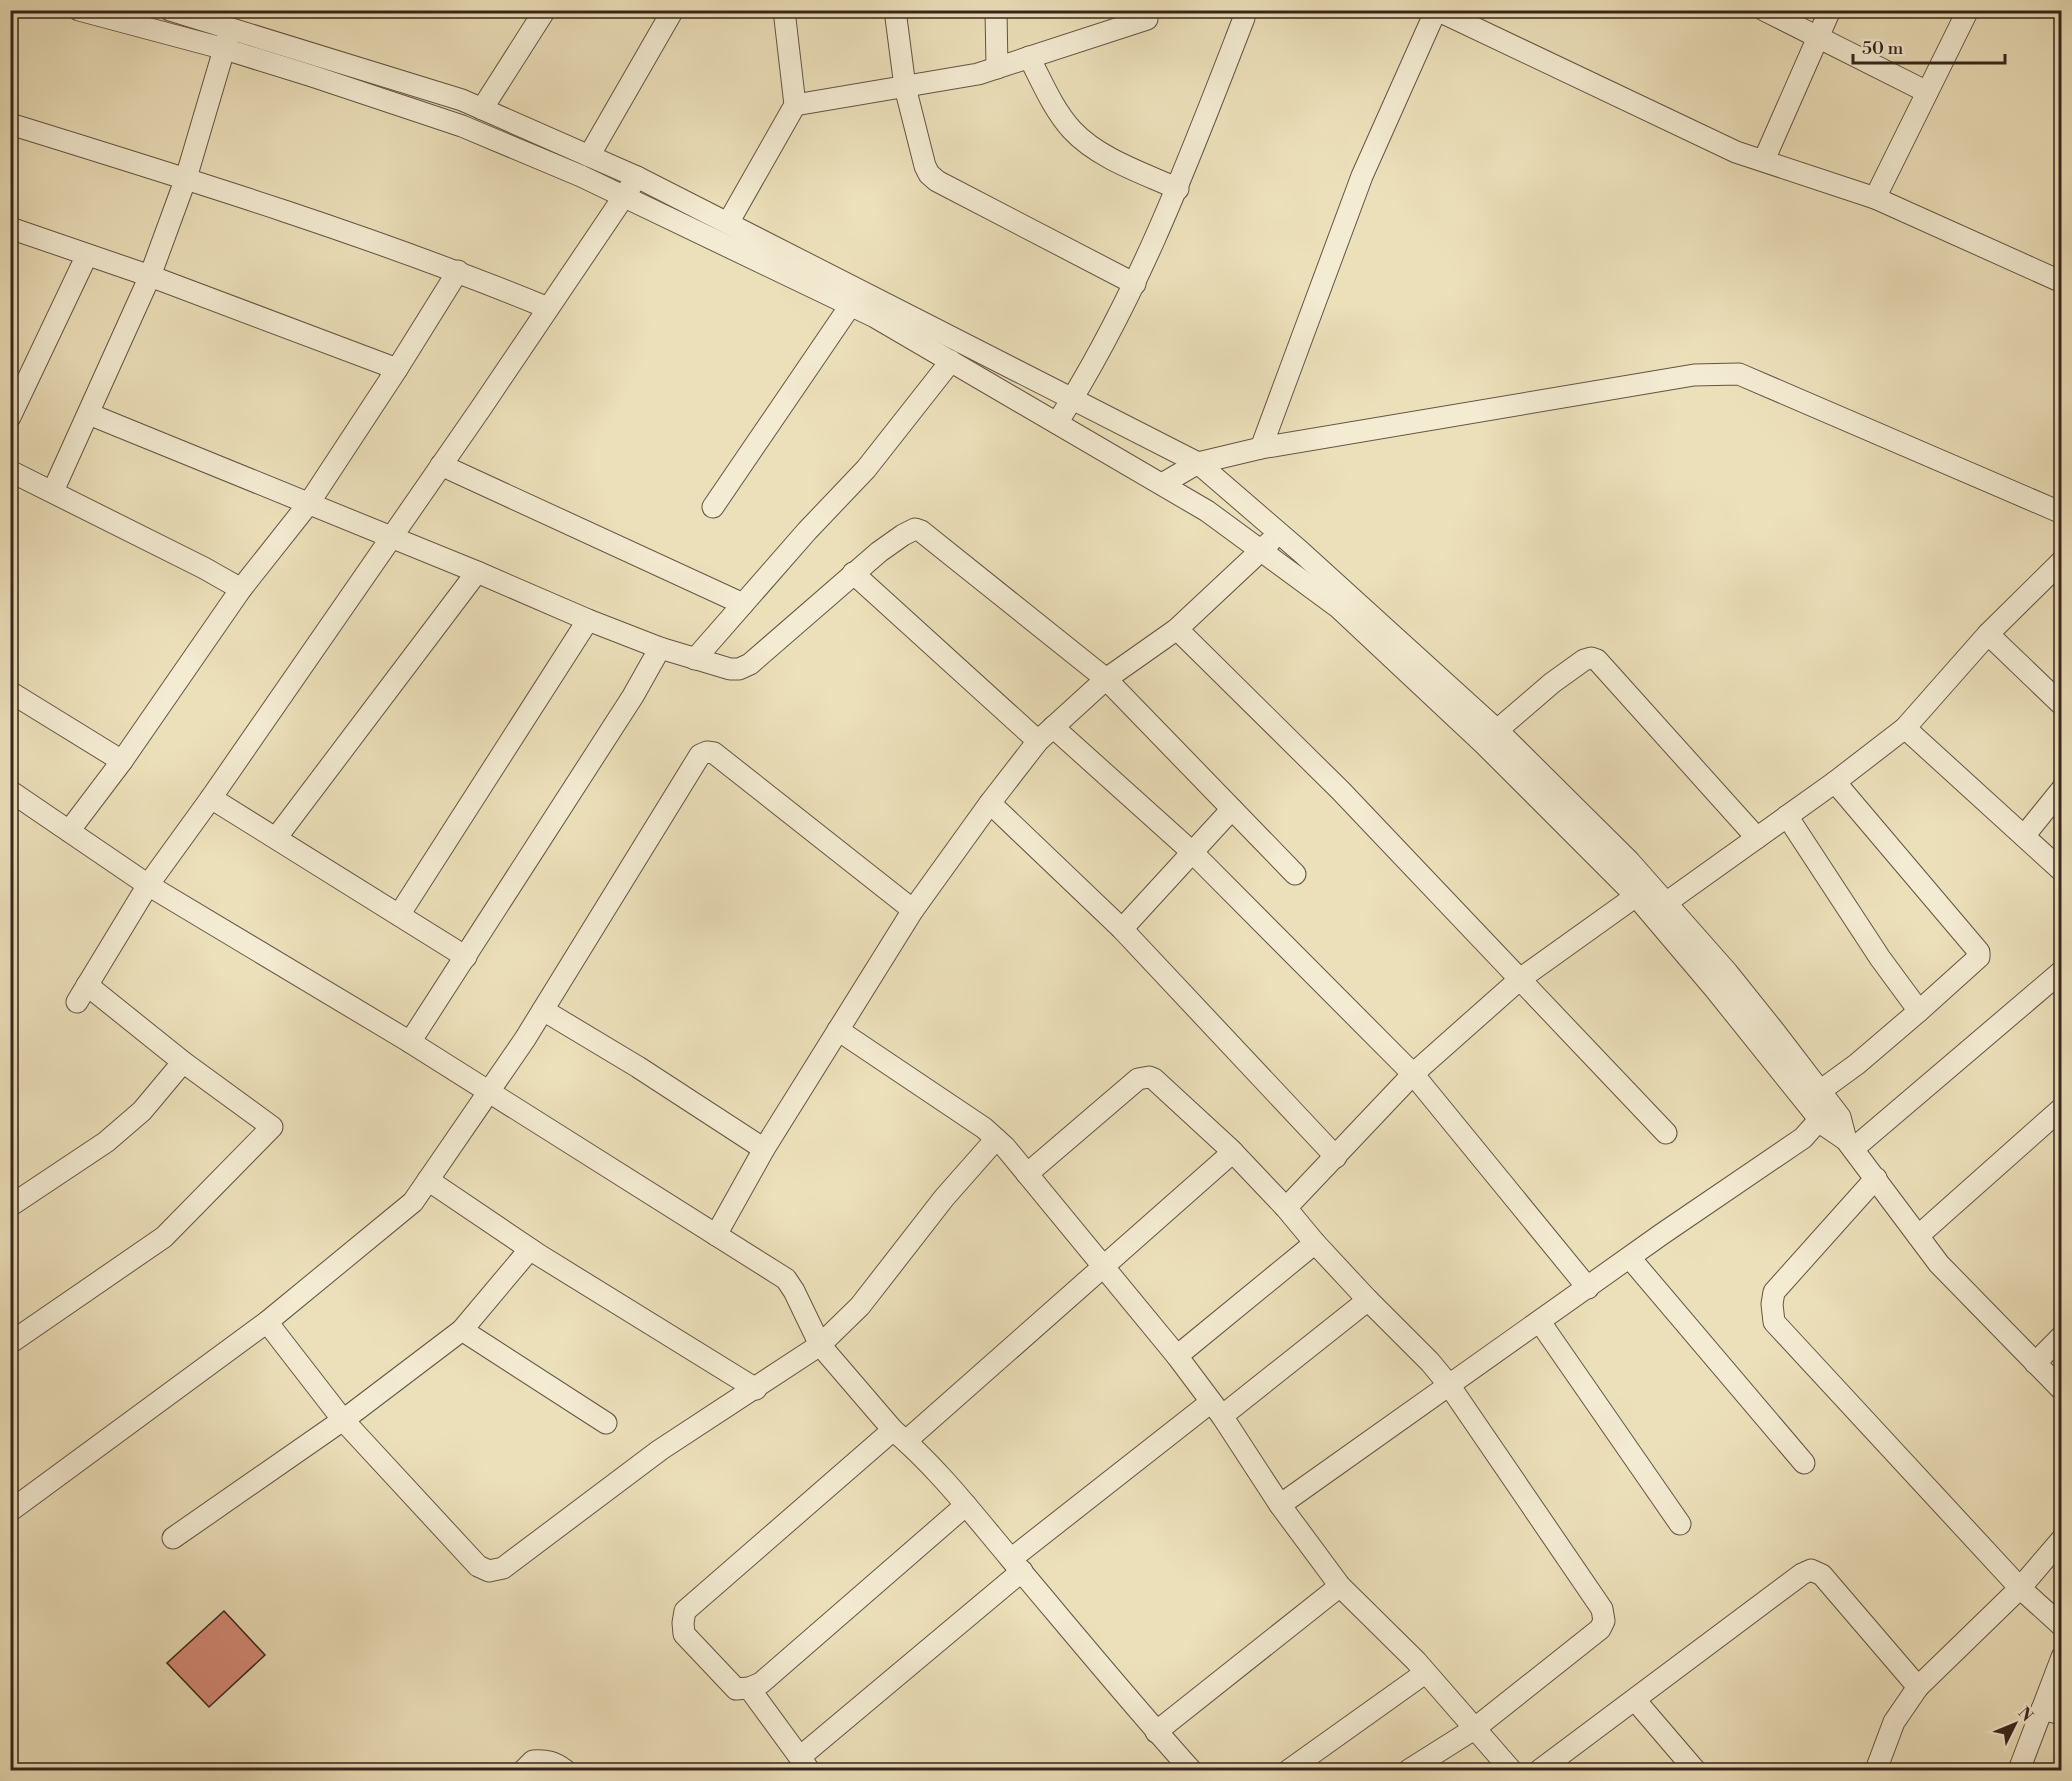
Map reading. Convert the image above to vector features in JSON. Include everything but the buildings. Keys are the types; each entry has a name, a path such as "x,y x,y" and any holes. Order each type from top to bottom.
{"street":[{"path":"79,10 228,39 462,100 637,177 1198,463 1280,533 1490,736 1635,896 1659,909 1727,972 1840,1117 1850,1144"},
{"path":"170,10 199,15 228,39 462,126 581,177 875,317 1207,511 1261,550 1339,608 1490,736 1629,861 1659,909 1714,987 1824,1125 1850,1144 1939,1264 2061,1390"},
{"path":"482,109 545,10"},
{"path":"589,156 673,10"},
{"path":"728,223 795,105 784,10"},
{"path":"895,10 905,87 929,174 937,181 1135,284"},
{"path":"996,10 997,68"},
{"path":"1261,448 1362,176 1437,10 1736,152 1875,198 2061,282"},
{"path":"1764,10 1927,92"},
{"path":"1764,160 1830,10"},
{"path":"1875,198 1968,10"},
{"path":"1057,423 1135,284 1178,189 1244,18"},
{"path":"795,105 978,74 1147,19"},
{"path":"53,491 150,276 186,178 228,39"},
{"path":"1029,57 1048,94 1073,131 1099,152 1178,189"},
{"path":"10,124 186,178 458,271 548,308"},
{"path":"10,1343 164,1237 272,1127 183,1062 82,994 148,885 392,537 637,177"},
{"path":"10,228 150,276 397,369"},
{"path":"10,417 87,255"},
{"path":"69,831 122,761 241,589 309,503 458,271"},
{"path":"713,507 850,306"},
{"path":"695,659 807,531 866,469 951,361"},
{"path":"1162,484 1198,463 1261,448 1694,375 1739,374 2061,513"},
{"path":"89,414 477,572 588,620 660,648 730,669 739,669 750,664 853,573 903,535 915,529 921,531 1106,680 1295,874"},
{"path":"441,465 743,604"},
{"path":"10,471 204,568 241,589"},
{"path":"716,1235 764,1149 914,910 990,803 1046,734 1106,680 1177,629 1280,533"},
{"path":"1659,909 1835,782 1905,728 1989,634 2061,561"},
{"path":"276,838 477,572"},
{"path":"853,573 1192,852 1413,1074 1588,1288"},
{"path":"399,915 588,620"},
{"path":"1177,629 1341,791 1666,1133"},
{"path":"1989,634 2061,705"},
{"path":"410,1042 633,696 660,648"},
{"path":"1490,736 1552,682 1584,660 1591,658 1597,660 1757,838"},
{"path":"10,692 122,761"},
{"path":"1905,728 2061,871"},
{"path":"11,1510 267,1322 413,1202 489,1093 543,1010 700,755 707,752 714,753 914,910"},
{"path":"1820,1091 1857,1064 1980,957 1979,952 1835,782"},
{"path":"2024,836 2061,789"},
{"path":"10,791 148,885 410,1042 786,1279 820,1345 899,1435 966,1505 1156,1732 1191,1770"},
{"path":"211,798 466,957"},
{"path":"990,803 1122,930 1336,1157"},
{"path":"1122,930 1232,809"},
{"path":"1787,816 1880,958 1919,1011"},
{"path":"1286,1208 1413,1074 1520,979 1635,896"},
{"path":"1850,1144 2061,971"},
{"path":"543,1010 638,1067 764,1149"},
{"path":"838,1030 984,1128 1005,1147 1177,1356 1216,1409 1280,1505 1340,1586 1416,1661 1511,1770"},
{"path":"10,1206 106,1142 142,1111 183,1062"},
{"path":"1027,1174 1138,1079 1149,1077 1154,1080 1233,1152 1368,1300 1449,1384 1602,1609 1604,1621 1600,1629 1474,1729 1409,1770"},
{"path":"1918,1236 2061,1108"},
{"path":"1280,1505 1449,1384 1803,1138 1820,1119"},
{"path":"267,1322 344,1420 478,1566 489,1572 503,1568 660,1450 820,1345 860,1306 938,1207 996,1139"},
{"path":"966,1505 761,1683 749,1688 736,1689 684,1634 685,1611 1105,1267 1233,1152"},
{"path":"1876,1178 1774,1292 1772,1304 1774,1322 2020,1588 2061,1626"},
{"path":"428,1180 530,1249 756,1389"},
{"path":"1177,1356 1315,1243"},
{"path":"173,1538 344,1420 462,1330 530,1249"},
{"path":"1630,1258 1804,1463"},
{"path":"749,1688 805,1764 1017,1565 1216,1409 1368,1300"},
{"path":"1540,1322 1680,1524"},
{"path":"462,1330 606,1423"},
{"path":"2035,1363 2061,1336"},
{"path":"1876,1770 1894,1722 1918,1687 2020,1588 2061,1539"},
{"path":"1540,1770 1802,1574 1811,1570 1821,1575 1918,1687"},
{"path":"1156,1732 1340,1586"},
{"path":"2019,1770 2052,1712 2061,1657"},
{"path":"1289,1770 1425,1673"},
{"path":"1635,1700 1695,1770"},
{"path":"524,1770 532,1761 543,1760 554,1762 565,1770"}]}
